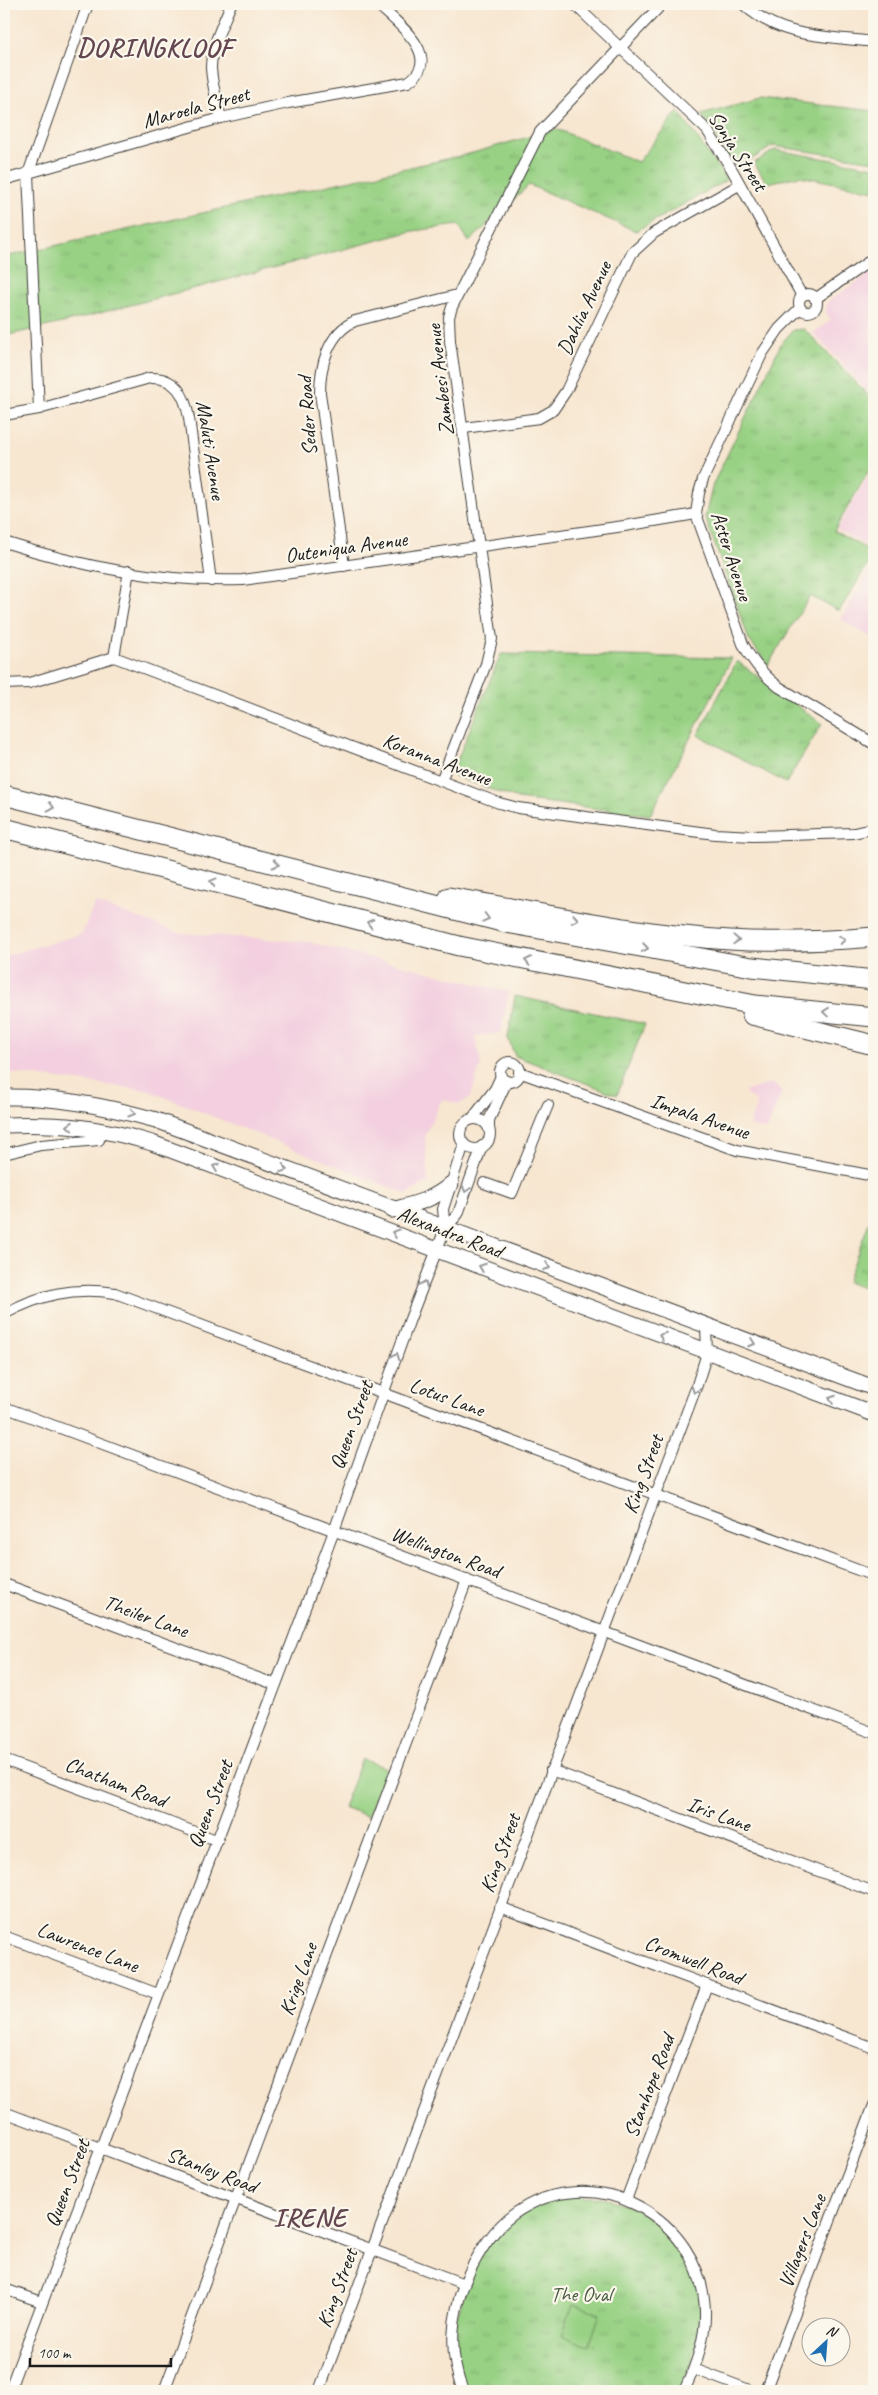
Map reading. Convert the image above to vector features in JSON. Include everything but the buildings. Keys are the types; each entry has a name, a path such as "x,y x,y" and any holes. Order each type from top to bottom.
{"highway":[{"path":"4,795 506,923 752,967 874,980"},
{"path":"4,828 459,946 551,966 756,1005 874,1017"},
{"path":"320,876 680,936 793,942 874,937"},
{"path":"551,966 604,984 786,1023 874,1045"}],"main road":[{"name":"Alexandra Road","path":"4,1097 84,1103 115,1108 156,1120 392,1210 874,1388"},
{"name":"Alexandra Road","path":"4,1125 74,1126 118,1133 152,1143 437,1249 707,1353 874,1414"},
{"path":"392,1210 419,1203 440,1194 451,1184"}],"street":[{"path":"39,408 28,174 88,4"},
{"path":"221,118 213,88 211,67 230,4"},
{"name":"Maroela Street","path":"4,180 221,118 288,103 400,84 413,78 419,71 420,53 414,40 377,4"},
{"name":"Sonja Street","path":"574,4 707,130 802,296"},
{"name":"Zambesi Avenue","path":"441,780 486,664 491,645 480,546 449,325 452,307 540,132 662,4"},
{"path":"743,4 771,25 783,29 803,34 874,42"},
{"name":"Dahlia Avenue","path":"464,428 532,420 553,410 566,391 632,253 654,233 740,185"},
{"path":"815,299 874,258"},
{"name":"Seder Road","path":"344,566 320,393 321,374 326,355 336,336 348,324 457,295"},
{"path":"809,295 815,299 816,306 811,312 805,312 800,308 799,303 802,296 809,295"},
{"name":"Aster Avenue","path":"800,308 778,329 762,354 706,473 699,493 696,514 704,541 750,657 778,687 874,744"},
{"name":"Maluti Avenue","path":"4,415 39,408 150,378 168,380 176,386 186,402 189,418 211,582"},
{"name":"Outeniqua Avenue","path":"4,542 61,559 129,571 211,582 243,580 344,566 696,514"},
{"path":"4,684 29,683 114,657 129,571"},
{"name":"Koranna Avenue","path":"114,657 518,808 715,834 774,836 854,833 867,830 874,825"},
{"path":"445,1229 458,1214 472,1169 482,1146 488,1140 489,1120 504,1079 501,1067 508,1062 517,1066 520,1072 515,1080 504,1079"},
{"name":"Impala Avenue","path":"520,1072 737,1150 874,1176"},
{"path":"482,1146 471,1148 464,1144 461,1139 461,1129 463,1124 472,1119 504,1079"},
{"path":"484,1183 512,1193 548,1105"},
{"path":"472,1119 484,1123 489,1130"},
{"path":"4,1154 41,1145 99,1140"},
{"path":"445,1229 443,1209 464,1144"},
{"name":"Queen Street","path":"9,2391 274,1684 334,1531 382,1393 445,1229"},
{"name":"Lotus Lane","path":"4,1314 31,1300 56,1293 87,1290 115,1293 874,1576"},
{"name":"King Street","path":"319,2391 656,1494 707,1353 706,1326"},
{"name":"Wellington Road","path":"4,1407 874,1732"},
{"name":"Krige Lane","path":"164,2391 467,1580"},
{"name":"Theiler Lane","path":"4,1584 274,1684"},
{"name":"Chatham Road","path":"4,1760 216,1840"},
{"name":"Iris Lane","path":"551,1770 874,1892"},
{"name":"Cromwell Road","path":"500,1907 874,2048"},
{"name":"Lawrence Lane","path":"4,1936 158,1994"},
{"name":"Stanhope Road","path":"626,2200 707,1985"},
{"name":"Villagers Lane","path":"765,2391 874,2104"},
{"name":"Stanley Road","path":"4,2112 464,2284"},
{"path":"462,2391 455,2371 452,2334 464,2284 476,2257 492,2234 512,2215 531,2204 559,2195 576,2193 605,2194 626,2200 645,2209 663,2222 678,2237 695,2265 703,2292 705,2312 703,2336 694,2369 684,2391"},
{"path":"4,2289 42,2302"},
{"path":"694,2369 752,2391"}],"shaded area":[{"path":"874,271 874,402 865,388 813,333 831,320 826,312 827,302"},
{"path":"874,467 874,551 837,529"},
{"path":"874,558 874,639 841,619 873,565"},
{"path":"95,903 180,933 308,942 509,992 501,1033 475,1036 481,1065 470,1098 459,1104 442,1099 425,1135 428,1182 407,1194 147,1090 4,1072 4,956 82,934"},
{"path":"772,1083 782,1091 767,1130 749,1126 757,1103 744,1092"}],"green space":[{"path":"760,98 874,111 874,161 773,146 736,169 701,114"},
{"path":"678,111 727,180 636,231 529,185 469,242 459,225 413,231 62,323 4,336 4,257 469,154 556,129 638,162"},
{"path":"775,150 874,167 874,191 800,176 767,183 754,163"},
{"path":"804,329 869,396 874,406 874,462 834,531 872,552 869,563 839,611 810,596 768,665 749,640 705,517 713,484 781,344 793,330"},
{"path":"501,654 732,658 650,815 518,799 451,775"},
{"path":"737,661 822,724 786,783 698,735"},
{"path":"515,996 645,1024 617,1095 515,1056 508,1038"},
{"path":"874,1209 874,1292 847,1282"},
{"path":"362,1759 386,1768 368,1816 343,1807"},
{"name":"The Oval","path":"567,2196 610,2200 637,2210 663,2228 683,2252 697,2280 700,2294 701,2319 697,2344 682,2391 461,2391 452,2332 473,2264 515,2212"},
{"path":"573,2304 600,2314 589,2346 562,2336"}],"district":[{"name":"DORINGKLOOF","path":"155,47"},
{"name":"IRENE","path":"310,2217"}]}
